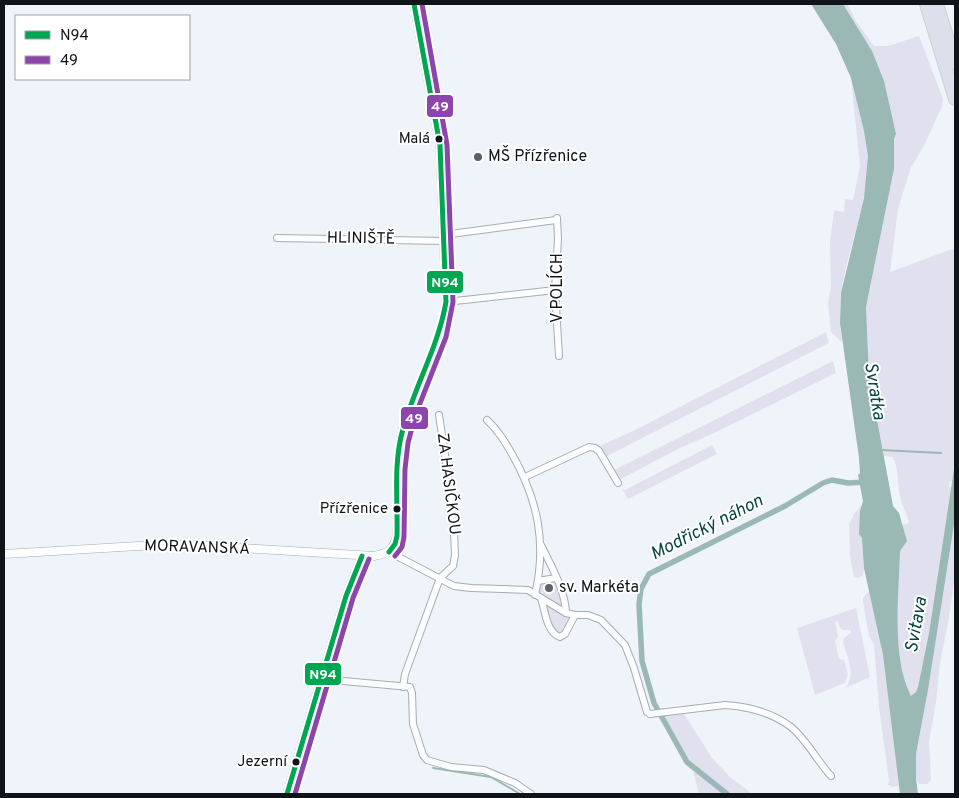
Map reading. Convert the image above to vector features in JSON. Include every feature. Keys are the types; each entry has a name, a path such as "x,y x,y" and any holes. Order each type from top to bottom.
{"highway":[{"path":"926,4 955,99"},
{"path":"937,4 955,63"},
{"path":"946,4 955,47"}],"street":[{"path":"414,4 440,145 446,302 439,336 403,430 399,451 397,536 395,544 389,552 456,586 528,590 566,613 588,615 601,620 625,645 647,712 655,715 731,705 773,716 792,728 831,776"},
{"name":"V POLÍCH","path":"444,238 556,219 558,239 556,290 559,356"},
{"name":"HLINIŠTĚ","path":"277,238 444,238"},
{"path":"446,302 556,290"},
{"name":"ZA HASIČKOU","path":"439,415 453,508 455,555 452,566 440,578"},
{"path":"488,420 500,434 525,477 538,519 541,544 538,596 554,635 560,637 564,634 575,615"},
{"path":"525,477 589,447 599,451 618,483"},
{"path":"541,544 556,578 566,606 566,613"},
{"name":"MORAVANSKÁ","path":"4,554 138,546 190,545 362,556 374,556 389,552"},
{"path":"287,794 346,596 362,556"},
{"path":"403,687 405,674 440,578"},
{"path":"538,581 556,578"},
{"path":"321,679 410,688 412,693 413,724 422,755 427,760 451,767 484,770 515,783 531,794"}],"shaded area":[{"path":"811,4 843,4 872,51 884,81 896,134 894,139 894,169 866,307 869,376 893,506 899,513 907,541 900,551 898,644 905,680 911,696 918,687 929,633 955,462 955,518 916,754 918,794 900,794 883,655 864,568 862,538 859,534 860,511 863,501 858,475 860,473 859,458 840,323 841,293 864,198 868,156 851,78 836,44"},
{"path":"843,4 847,4 856,21 874,46 888,46 919,36 943,99 942,106 924,146 911,167 898,209 890,272 955,248 955,462 952,481 949,482 951,488 929,633 918,687 911,696 905,680 898,644 900,550 907,541 902,525 909,523 900,496 895,462 893,457 884,456 869,376 866,307 894,169 894,139 896,134 872,51"},
{"path":"851,78 864,127 868,157 865,192 841,292 842,342 831,332 828,304 831,286 830,243 834,210 844,212 845,199 853,200 860,166"},
{"path":"826,332 829,343 605,457 598,447 635,430"},
{"path":"833,361 836,373 680,448 619,480 612,471"},
{"path":"712,445 717,454 628,499 622,489 625,490"},
{"path":"862,505 859,534 862,538 864,568 863,575 858,578 854,577 850,556 849,524 854,514"},
{"path":"955,518 955,575 929,742 931,780 927,784 919,784 916,779 916,754"},
{"path":"554,581 564,606 562,608 539,592 541,583"},
{"path":"870,590 883,655 899,786 890,787 891,785 888,785 874,645 869,636 863,602 863,598"},
{"path":"546,605 570,617 561,634 553,632"},
{"path":"856,608 870,677 845,688 849,683 851,672 843,642 844,638 851,633 851,630 840,628 838,621 835,622 838,637 835,641 839,659 844,660 848,674 845,683 815,695 797,628"},
{"path":"682,711 712,758 729,776 752,794 699,794 693,771 684,763 659,716"}],"waterway":[{"path":"881,450 941,453"},
{"name":"Modřický náhon","path":"727,794 687,762 654,703 642,661 639,604 641,589 649,574 785,506 823,483 832,480 848,483 866,482"},
{"path":"433,768 491,777 520,794"}],"transit line":[{"name":"N94","path":"389,552 395,544 397,536 397,469 400,442 408,413 438,335 446,302 440,145 414,4"},
{"name":"49","path":"395,556 402,547 404,537 405,469 408,443 415,416 446,337 453,302 447,145 422,4"},
{"name":"N94","path":"287,794 346,596 362,556"},
{"name":"49","path":"295,794 353,598 369,559"}],"place":[{"name":"Malá","path":"439,139"},
{"name":"MŠ Přízřenice","path":"478,157"},
{"name":"Přízřenice","path":"397,509"},
{"name":"sv. Markéta","path":"549,588"},
{"name":"Jezerní","path":"296,762"}],"water label":[{"name":"Svratka","path":"874,391"},
{"name":"Svitava","path":"917,625"}]}
